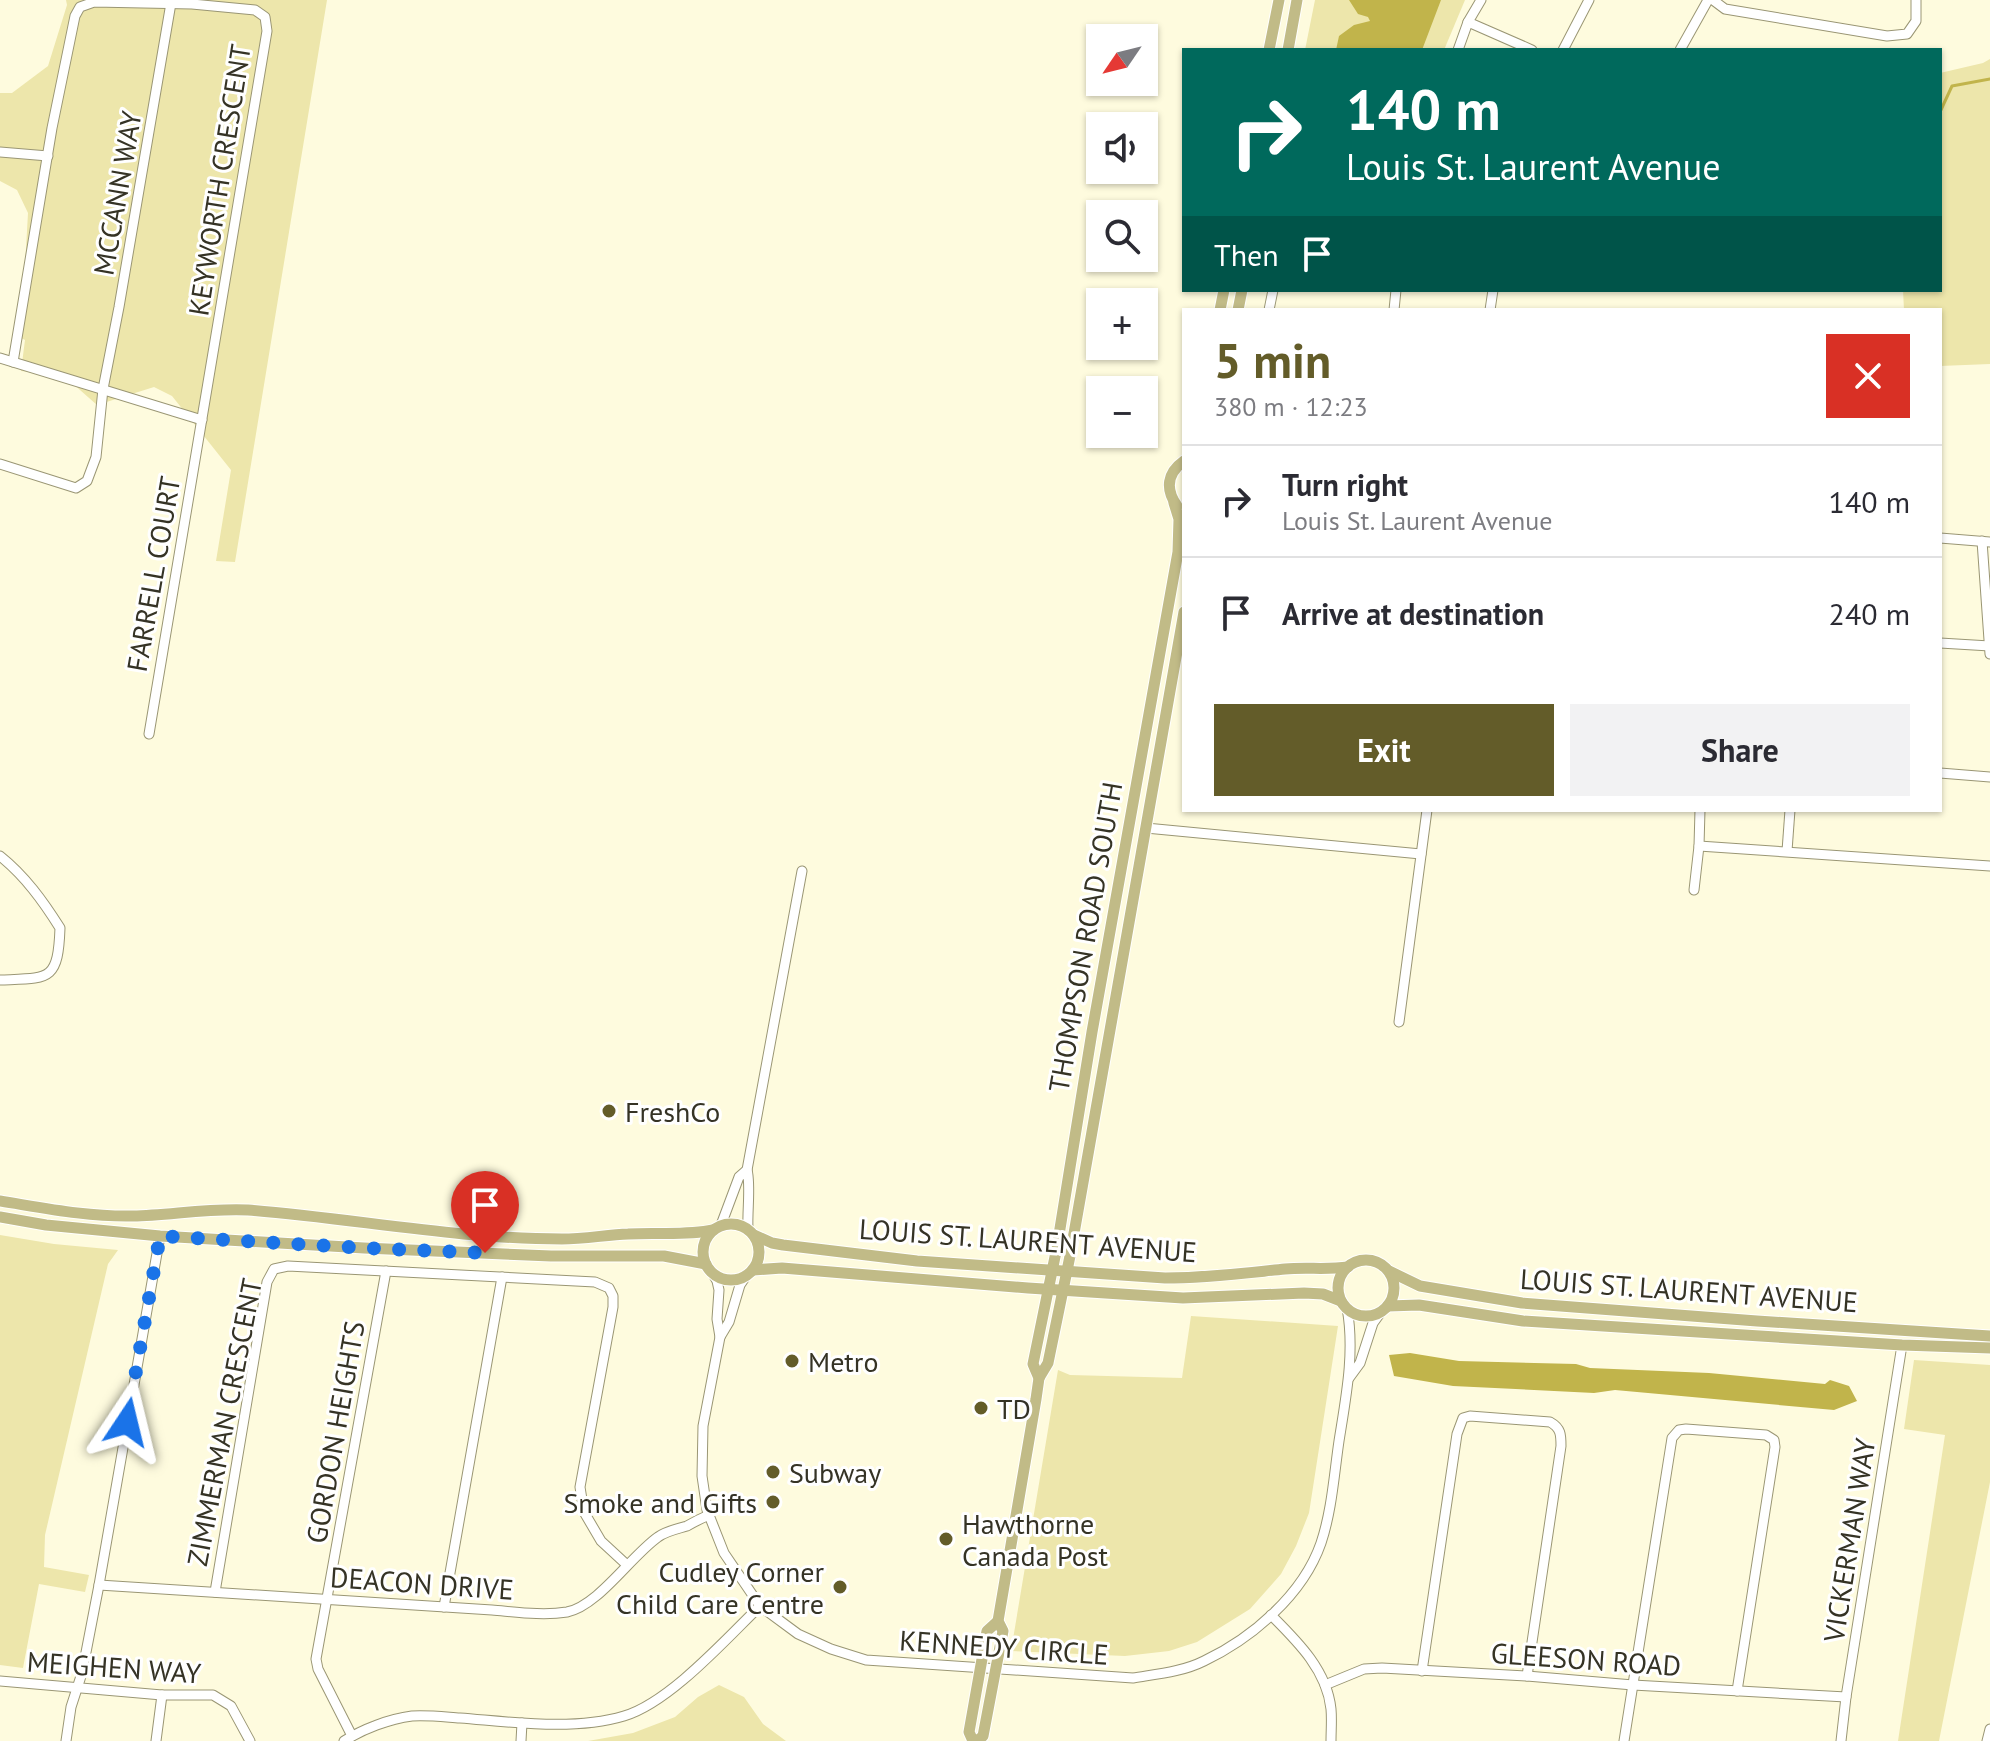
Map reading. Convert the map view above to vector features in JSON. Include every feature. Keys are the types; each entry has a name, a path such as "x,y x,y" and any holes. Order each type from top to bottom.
{"main road":[{"path":"1269,48 1279,0"},
{"path":"1288,48 1297,0"},
{"name":"THOMPSON ROAD SOUTH","path":"1039,1378 1033,1364 1178,552 1179,507 1170,494 1169,485 1171,475 1182,462"},
{"name":"THOMPSON ROAD SOUTH","path":"998,1621 987,1631 969,1732 975,1741 983,1736 997,1669 1003,1631 998,1621 1039,1378 1048,1363 1067,1271 1182,623"},
{"path":"0,1201 96,1215 244,1210 520,1238 688,1234 730,1223 739,1224 751,1232 758,1243 758,1262 750,1273 728,1280 709,1268 703,1255 704,1246 707,1237 717,1228"},
{"path":"0,1217 46,1225 160,1236 364,1248 551,1256 664,1256 709,1268"},
{"name":"LOUIS ST. LAURENT AVENUE","path":"751,1232 783,1245 917,1261 1165,1278 1348,1267"},
{"path":"1365,1260 1383,1265 1389,1271 1395,1289 1385,1309 1373,1316 1363,1316 1354,1314 1344,1304 1338,1292 1339,1282 1348,1267 1365,1260"},
{"name":"LOUIS ST. LAURENT AVENUE","path":"750,1273 782,1268 1183,1298 1313,1293 1323,1294 1344,1304"},
{"name":"LOUIS ST. LAURENT AVENUE","path":"1389,1271 1420,1286 1546,1306 1990,1336"},
{"name":"LOUIS ST. LAURENT AVENUE","path":"1385,1309 1419,1305 1523,1321 1990,1348"}],"street":[{"path":"1459,48 1468,22 1481,0"},
{"path":"1564,48 1589,0"},
{"path":"1681,48 1710,0 1725,9 1887,36 1907,34 1916,21 1916,0"},
{"name":"KEYWORTH CRESCENT","path":"13,362 48,156 75,16 80,7 94,2 171,3 255,10 265,17 267,31 202,420"},
{"name":"MCCANN WAY","path":"0,464 76,488 87,481 96,457 103,389 171,3"},
{"path":"1468,22 1527,48"},
{"path":"0,152 48,156"},
{"path":"0,358 202,420"},
{"name":"FARRELL COURT","path":"149,734 202,420"},
{"path":"1942,538 1986,541 1990,654"},
{"path":"1942,643 1990,646"},
{"path":"1942,773 1990,777"},
{"path":"1399,1022 1427,812"},
{"path":"1694,890 1700,812"},
{"path":"1787,851 1790,812"},
{"path":"1146,828 1421,854"},
{"path":"1699,846 1990,866"},
{"path":"0,856 27,882 60,928 57,963 50,974 41,978 0,980"},
{"path":"751,1232 747,1209 747,1170 802,871"},
{"path":"717,1228 739,1177 747,1170"},
{"path":"66,1741 99,1585 160,1236"},
{"name":"ZIMMERMAN CRESCENT","path":"215,1592 269,1276 274,1269 288,1266 595,1282 609,1288 613,1307 580,1487 584,1512 601,1541 627,1565"},
{"name":"KENNEDY CIRCLE","path":"709,1268 719,1290 717,1319 720,1337"},
{"name":"GORDON HEIGHTS","path":"348,1738 316,1659 386,1271"},
{"name":"KENNEDY CIRCLE","path":"750,1273 740,1285 729,1322 720,1337 703,1426 702,1476 709,1515 724,1553 760,1606 798,1634 866,1660 1133,1678 1170,1672 1202,1662 1237,1642 1271,1615 1308,1571 1328,1515 1349,1378 1350,1336 1344,1304"},
{"path":"444,1607 502,1277"},
{"name":"KENNEDY CIRCLE","path":"1349,1378 1360,1363 1373,1323 1385,1309"},
{"name":"VICKERMAN WAY","path":"1841,1741 1902,1345"},
{"path":"1422,1671 1457,1434 1463,1418 1470,1416 1550,1422 1558,1427 1560,1434 1561,1446 1527,1676"},
{"path":"1624,1741 1672,1438 1679,1430 1766,1435 1774,1440 1737,1691"},
{"name":"DEACON DRIVE","path":"99,1585 569,1612 586,1603 661,1534 709,1515"},
{"path":"348,1738 391,1720 413,1716 522,1723 580,1723 623,1716 643,1708 677,1685 760,1606"},
{"path":"1271,1615 1302,1645 1325,1685 1331,1707 1331,1741"},
{"name":"GLEESON ROAD","path":"1325,1685 1364,1669 1382,1668 1846,1697"},
{"name":"MEIGHEN WAY","path":"0,1681 162,1695 213,1695 231,1706 250,1741"},
{"path":"156,1741 162,1695"},
{"path":"521,1741 522,1723"},
{"path":"1987,1741 1990,1729"}],"shaded area":[{"path":"66,0 327,0 235,562 216,561 231,470 172,396 154,387 97,405 63,375 21,371 25,340 21,338 28,213 17,190 0,181 0,93 12,93 48,66"},
{"path":"1315,0 1465,0 1445,48 1305,48"},
{"path":"1349,0 1441,0 1423,48 1336,48 1339,36 1354,25 1370,21 1368,17 1358,14"},
{"path":"1990,59 1990,364 1942,366 1942,308 1904,308 1903,292 1942,292 1942,73"},
{"path":"0,1235 118,1250 108,1264 45,1535 44,1567 89,1575 85,1592 39,1584 23,1668 0,1665"},
{"path":"1191,1316 1338,1326 1309,1513 1281,1574 1250,1609 1197,1642 1169,1651 1125,1656 1011,1651 1058,1370 1070,1375 1182,1378"},
{"path":"1410,1353 1459,1361 1576,1364 1590,1368 1709,1373 1825,1384 1830,1380 1849,1386 1857,1401 1834,1410 1615,1390 1594,1393 1453,1386 1394,1376 1389,1355"},
{"path":"1914,1360 1990,1365 1990,1482 1939,1741 1898,1741 1945,1435 1904,1429"},
{"path":"719,1685 744,1697 763,1724 786,1741 588,1741 633,1733 675,1717 698,1697"}],"waterway":[{"path":"1942,108 1952,86 1990,79"}],"place":[{"name":"FreshCo","path":"609,1111"},
{"name":"Metro","path":"792,1361"},
{"name":"TD","path":"981,1408"},
{"name":"Subway","path":"773,1472"},
{"name":"Smoke and Gifts","path":"773,1502"},
{"name":"Hawthorne Canada Post","path":"946,1539"},
{"name":"Cudley Corner Child Care Centre","path":"840,1587"}],"route":[{"path":"127,1422 160,1236 485,1253"}]}
